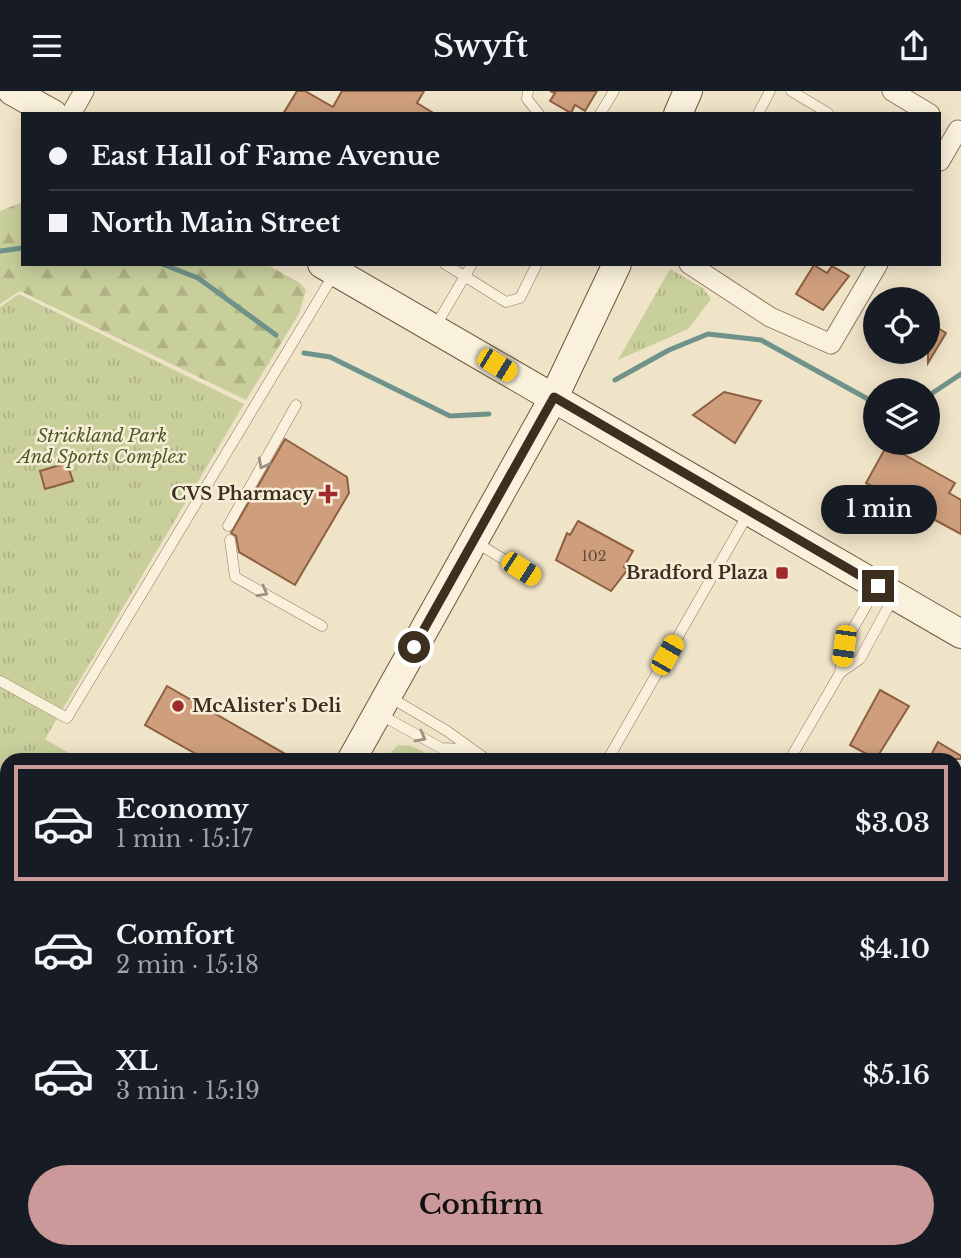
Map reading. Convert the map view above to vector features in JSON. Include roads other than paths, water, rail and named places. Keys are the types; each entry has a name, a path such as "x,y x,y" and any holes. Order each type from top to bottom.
{"main road":[{"path":"12,91 49,112"},
{"path":"355,753 554,397 616,266"},
{"path":"329,268 961,634"}],"street":[{"path":"72,112 84,91"},
{"path":"892,91 927,112"},
{"path":"941,120 960,131 941,160"},
{"path":"692,266 770,317 831,344 877,266"}],"lane":[{"path":"528,91 527,99 537,112"},
{"path":"602,110 614,91"},
{"path":"759,112 770,91"},
{"path":"791,91 805,95 827,112"},
{"path":"448,266 506,302 520,298 536,266"},
{"path":"435,327 471,266"},
{"path":"0,681 67,718 329,268"},
{"path":"228,526 296,405"},
{"path":"610,753 750,512"},
{"path":"230,541 235,577 322,626"},
{"path":"473,541 533,577"},
{"path":"793,753 840,673 844,646 886,591"},
{"path":"840,673 860,659 886,591"},
{"path":"382,705 441,748 468,749"},
{"path":"382,705 447,731 475,753"}],"waterway":[{"path":"0,251 21,248"},
{"path":"167,266 198,278 276,335"},
{"path":"615,380 669,350 708,334 761,340 863,396"},
{"path":"304,353 330,357 450,416 489,414"},
{"path":"940,388 961,374"}],"place":[{"name":"CVS Pharmacy","path":"328,494"},
{"name":"Bradford Plaza","path":"782,573"},
{"name":"McAlister's Deli","path":"178,706"}],"park label":[{"name":"Strickland Park And Sports Complex","path":"102,446"}]}
